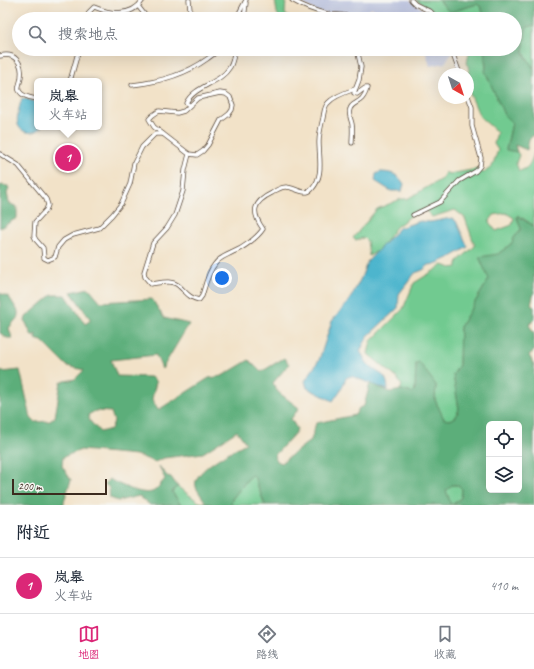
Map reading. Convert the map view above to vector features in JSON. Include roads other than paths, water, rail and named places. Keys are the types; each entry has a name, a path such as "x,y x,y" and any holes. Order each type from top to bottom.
{"street":[{"path":"129,12 138,6 143,0"},
{"path":"188,0 190,12"},
{"path":"240,12 246,0"},
{"path":"245,12 246,0"},
{"path":"292,0 308,9 319,12"},
{"path":"411,0 415,4 431,12"},
{"path":"138,6 143,12"},
{"path":"89,12 94,7 103,11 112,12"},
{"path":"0,56 12,56"},
{"path":"14,56 18,60 21,77 18,88 19,91 23,96 34,98"},
{"path":"71,78 78,56"},
{"path":"132,85 149,83 176,76 196,67 210,56"},
{"path":"189,105 186,103 189,98 225,74 231,66 234,56"},
{"path":"352,143 352,126 349,109 352,104 360,102 366,96 367,88 357,94 354,93 359,80 361,67 359,56"},
{"path":"454,56 458,68"},
{"path":"189,154 185,165 184,191 175,215 153,243 144,272 147,281 151,284 165,282 174,283 189,297 199,300 202,296 214,264 221,257 235,252 263,229 257,221 255,211 259,202 267,195 281,188 290,187 304,192 309,192 312,189 321,171 319,141 324,109 333,99 355,89"},
{"path":"220,93 226,94 230,97 233,105 229,114 221,120 208,146 197,155 189,154 154,127 149,119 159,111 177,113 184,111 189,105 198,98 220,93"},
{"path":"413,215 440,202 459,182 476,171 480,166 481,158 472,126 471,104"},
{"path":"0,154 18,165 46,199 48,205 46,210 35,222 34,236 42,245 44,258 48,260 55,257 58,247 64,240 73,235 99,228 112,215 121,204 130,184 134,163 142,147 154,134 163,134"}],"water":[{"path":"22,98 34,101 34,130 38,130 27,132 22,130 18,123 18,113"},
{"path":"380,172 388,172 397,176 404,184 402,191 391,191 375,181 376,174"},
{"path":"452,218 456,221 468,247 451,257 429,265 423,270 415,273 399,294 398,308 368,336 360,351 368,364 382,374 386,380 388,390 351,376 346,378 342,388 333,401 307,388 305,381 319,360 332,321 349,301 361,278 367,262 399,228 420,221 430,222"}],"place":[{"name":"岚皋","path":"68,158"}]}
